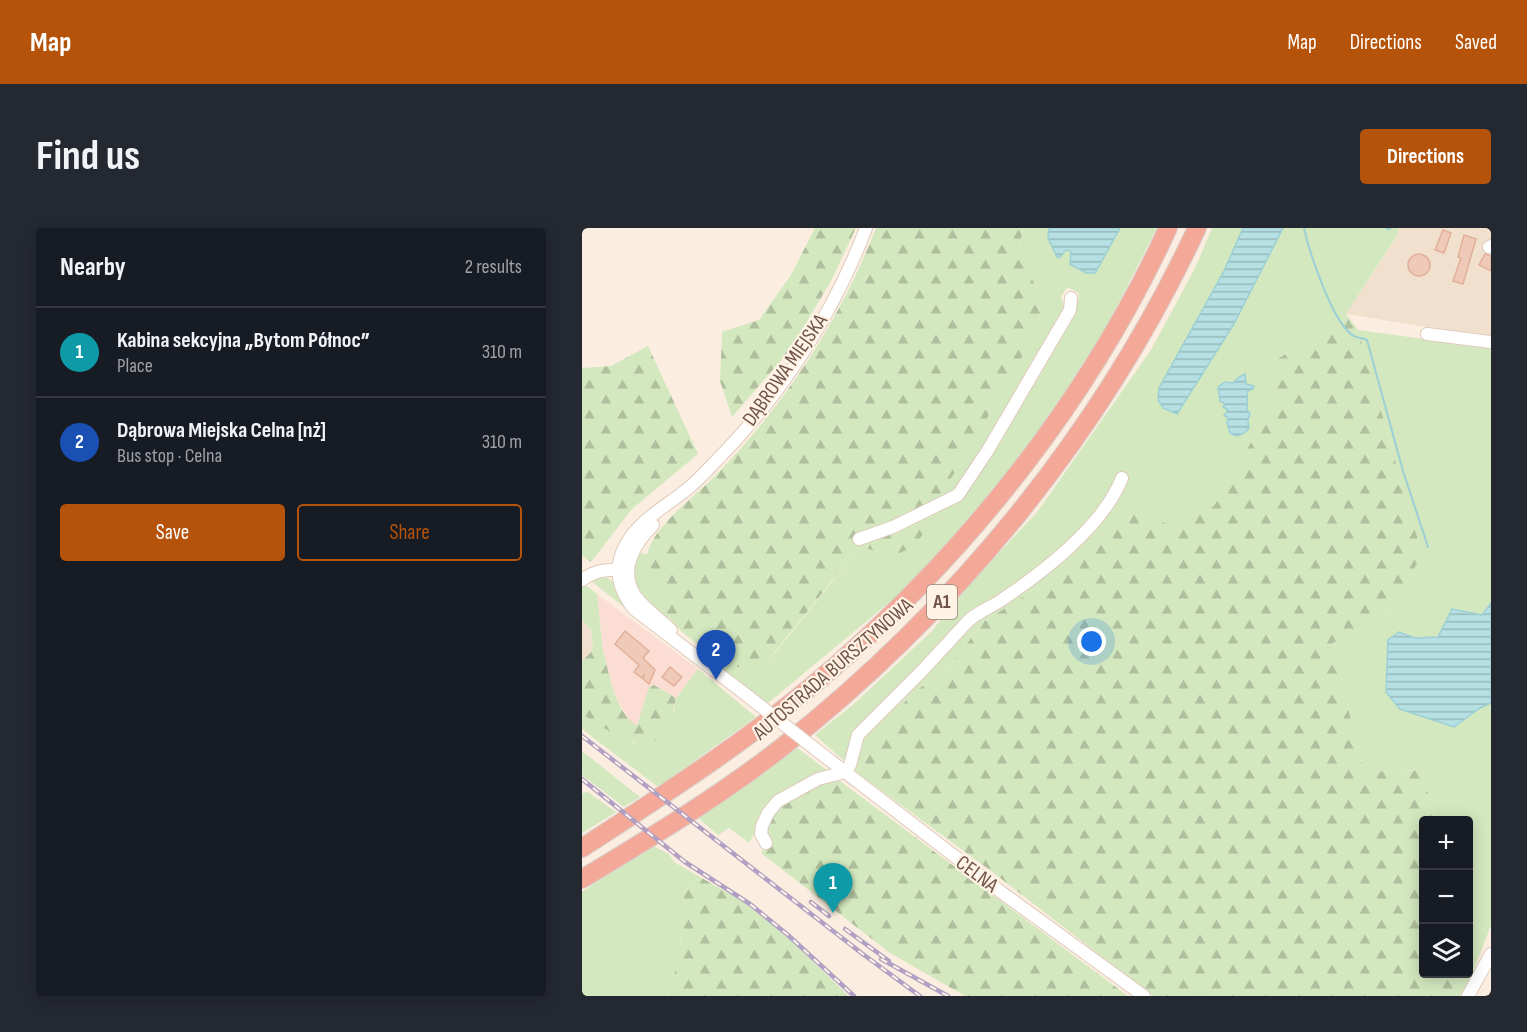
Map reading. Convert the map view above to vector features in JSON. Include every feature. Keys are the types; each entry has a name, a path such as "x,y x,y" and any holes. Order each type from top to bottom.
{"highway":[{"name":"AUTOSTRADA BURSZTYNOWA","path":"582,848 693,775 786,706 855,648 923,583 988,509 1061,414 1126,312 1168,228"},
{"name":"AUTOSTRADA BURSZTYNOWA","path":"582,879 696,808 781,747 878,665 956,587 1038,489 1095,412 1155,312 1197,228"}],"street":[{"name":"DĄBROWA MIEJSKA","path":"622,569 640,539 680,495 730,446 791,370 841,288 866,228"},
{"path":"859,539 893,527 958,495 988,450 1070,310 1071,298"},
{"path":"1427,334 1491,342"},
{"path":"766,843 761,834 762,826 768,813 778,801 818,779 844,772 850,765 858,735 968,621 1044,569 1086,530 1116,492 1122,478"},
{"path":"585,574 622,569"},
{"name":"CELNA","path":"622,569 622,591 634,609 1000,892 1144,996"},
{"path":"1468,996 1491,954"}],"shaded area":[{"path":"1398,228 1491,228 1491,335 1346,314 1398,234"},
{"path":"597,594 698,669 676,698 655,685 638,727 630,721 612,687 603,650"},
{"path":"582,620 591,630 593,650 582,661"}],"green space":[{"path":"815,228 856,228 831,281 790,350 732,417 720,381 722,332 759,320 791,275"},
{"path":"876,228 1023,228 1020,244 1027,269 1038,291 1040,313 1035,334 961,464 932,506 927,528 914,547 892,556 862,547 761,669 738,667 700,646 682,632 669,617 648,559 648,553 664,524 736,453 761,424 806,363 845,297"},
{"path":"1023,228 1049,228 1048,234 1059,258 1066,250 1071,251 1072,263 1086,273 1098,268 1120,228 1157,228 1110,320 1072,382 1024,451 954,537 903,591 768,703 696,649 698,646 740,668 761,669 862,547 892,556 930,513 959,496 1079,298 1079,293 1067,287 1061,297 1065,309 985,447 954,492 935,501 961,464 1035,334 1040,313 1038,291 1027,269 1020,244"},
{"path":"1212,228 1243,228 1224,271 1159,388 1234,324 1283,228 1398,228 1398,234 1346,314 1321,333 1274,361 1278,396 1214,506 1170,526 1073,551 1048,581 983,622 948,669 911,694 885,727 860,748 860,775 815,735 855,703 931,632 973,581 1038,511 1151,350 1195,268","holes":["1246,376 1246,384 1254,385 1253,389 1248,391 1247,396 1247,410 1250,413 1249,425 1244,434 1237,436 1227,423 1228,418 1224,414 1228,410 1224,408 1226,404 1221,386"]},
{"path":"1346,314 1358,330 1422,554 1391,612 1333,643 1363,772 1422,770 1434,816 1419,816 1419,978 1470,978 1460,996 1153,996 991,871 860,775 860,748 885,727 911,694 948,669 983,622 1048,581 1073,551 1130,505 1170,526 1214,506 1278,396 1274,361 1321,333"},
{"path":"1358,330 1491,348 1491,925 1473,972 1473,816 1434,816 1422,770 1363,772 1333,643 1391,612 1422,554"},
{"path":"648,346 698,454 632,509 591,562 582,556 582,368 611,366"},
{"path":"635,553 648,554 669,618 667,621 643,599 633,581"},
{"path":"598,577 608,578 614,583 619,594 659,635 590,580"},
{"path":"586,585 597,594 603,650 593,650 591,630 582,620 582,587"},
{"path":"593,650 603,650 618,702 629,719 637,726 649,687 654,685 676,698 670,721 662,736 652,743 640,744 613,733 582,714 582,661"},
{"path":"698,669 756,717 658,787 582,729 582,714 635,744 674,712 676,698"},
{"path":"796,747 828,771 780,796 775,795 771,798 772,802 749,843 729,828 718,835 696,816"},
{"path":"582,751 640,797 624,807 582,775"},
{"path":"840,781 1128,996 965,996 890,953 761,853 770,843 764,830 781,804 815,783"},
{"path":"588,792 616,812 582,833 582,793"},
{"path":"651,845 669,854 674,862 700,877 684,893 679,959 667,996 582,996 582,892"},
{"path":"700,877 756,911 849,996 667,996 679,959 684,893"}],"water":[{"path":"1049,228 1120,228 1095,273 1086,273 1070,264 1071,251 1066,250 1059,258 1057,257 1048,238"},
{"path":"1243,228 1283,228 1234,324 1177,414 1163,408 1158,400 1159,388 1224,271"},
{"path":"1245,374 1246,384 1254,386 1248,391 1247,396 1247,410 1250,413 1249,428 1243,434 1235,435 1230,433 1228,418 1224,415 1228,410 1220,401 1218,387 1225,382 1233,383"},
{"path":"1491,603 1491,703 1454,727 1400,709 1386,692 1388,640 1399,632 1415,638 1438,637 1452,609 1482,615"}],"building":[{"path":"1443,230 1451,233 1444,253 1435,250"},
{"path":"1464,235 1476,239 1463,284 1453,281 1461,258 1458,257"},
{"path":"1419,254 1427,257 1430,265 1427,273 1419,276 1411,273 1408,265 1411,257"},
{"path":"1485,254 1491,256 1491,271 1479,265"},
{"path":"625,631 649,651 643,658 655,670 649,684 643,679 645,674 642,678 634,672 639,665 615,644"},
{"path":"670,667 682,677 674,686 662,677"}],"waterway":[{"path":"1304,228 1316,269 1338,318 1354,336 1367,340 1403,471 1428,547"},
{"path":"1386,228 1390,229"}],"railway":[{"path":"582,736 920,996"},
{"path":"582,779 685,862 750,904 788,935 854,996"},
{"path":"811,902 829,916"},
{"path":"845,929 889,961"},
{"path":"881,959 948,996"}],"place":[{"name":"Dąbrowa Miejska Celna [nż]","path":"716,680"},
{"name":"Kabina sekcyjna „Bytom Północ”","path":"833,913"}]}
